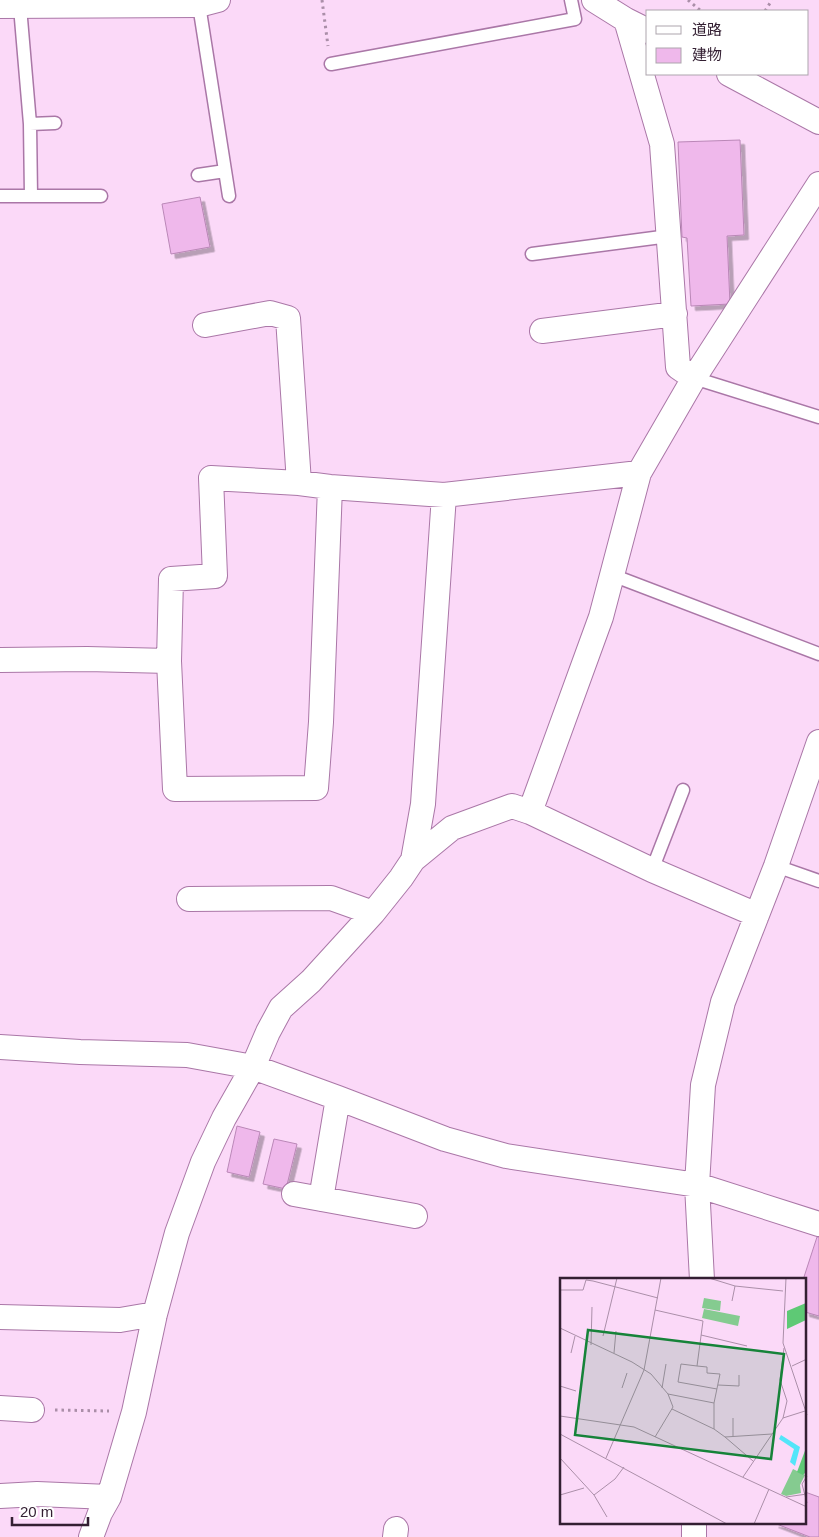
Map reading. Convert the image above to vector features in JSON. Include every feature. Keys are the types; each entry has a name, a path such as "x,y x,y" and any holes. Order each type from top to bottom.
{"street":[{"path":"594,0 646,30"},
{"path":"10,7 209,3"},
{"path":"626,20 662,144 678,367 694,378"},
{"path":"731,75 819,122"},
{"path":"530,812 601,616 639,473 694,378 819,184"},
{"path":"205,325 270,313 288,318 299,483"},
{"path":"542,331 675,314"},
{"path":"330,487 321,722 316,788 175,789 169,661 171,579 215,576 211,478 444,495 639,473"},
{"path":"413,860 423,804 444,495"},
{"path":"0,660 87,659 169,661"},
{"path":"702,1278 696,1185 703,1085 723,1002 776,866 819,742"},
{"path":"91,1537 100,1513 109,1497 134,1412 155,1314 177,1233 203,1162 224,1118 253,1067 281,1008 311,981 373,912 413,860 452,828 512,806 530,812 652,870 757,915"},
{"path":"188,899 331,898 373,912"},
{"path":"0,1047 80,1052 187,1055 253,1067 445,1139 506,1156 696,1185 819,1224"},
{"path":"321,1199 338,1098"},
{"path":"294,1194 415,1216"},
{"path":"0,1317 120,1320 155,1314"},
{"path":"0,1408 32,1410"},
{"path":"0,1496 37,1494 109,1497"},
{"path":"694,1524 694,1537"}],"lane":[{"path":"331,64 575,19 571,0"},
{"path":"209,3 229,196"},
{"path":"10,7 30,124 31,196"},
{"path":"30,124 55,123"},
{"path":"198,174 225,170"},
{"path":"0,196 101,196"},
{"path":"532,254 669,236"},
{"path":"694,378 819,417"},
{"path":"612,575 819,654"},
{"path":"652,870 683,790"},
{"path":"776,866 819,881"}],"path":[{"path":"322,0 331,64"},
{"path":"688,0 700,10"},
{"path":"32,1410 134,1412"}],"building":[{"path":"740,140 744,235 727,236 730,304 691,306 687,238 682,237 678,142"},
{"path":"200,197 210,247 171,254 162,204"},
{"path":"237,1126 260,1132 249,1177 227,1172"},
{"path":"274,1139 297,1144 286,1189 263,1184"},
{"path":"817,1237 819,1237 819,1316 806,1312 806,1278 804,1278"},
{"path":"806,1492 819,1497 819,1537 810,1537 777,1524 806,1524"}]}
